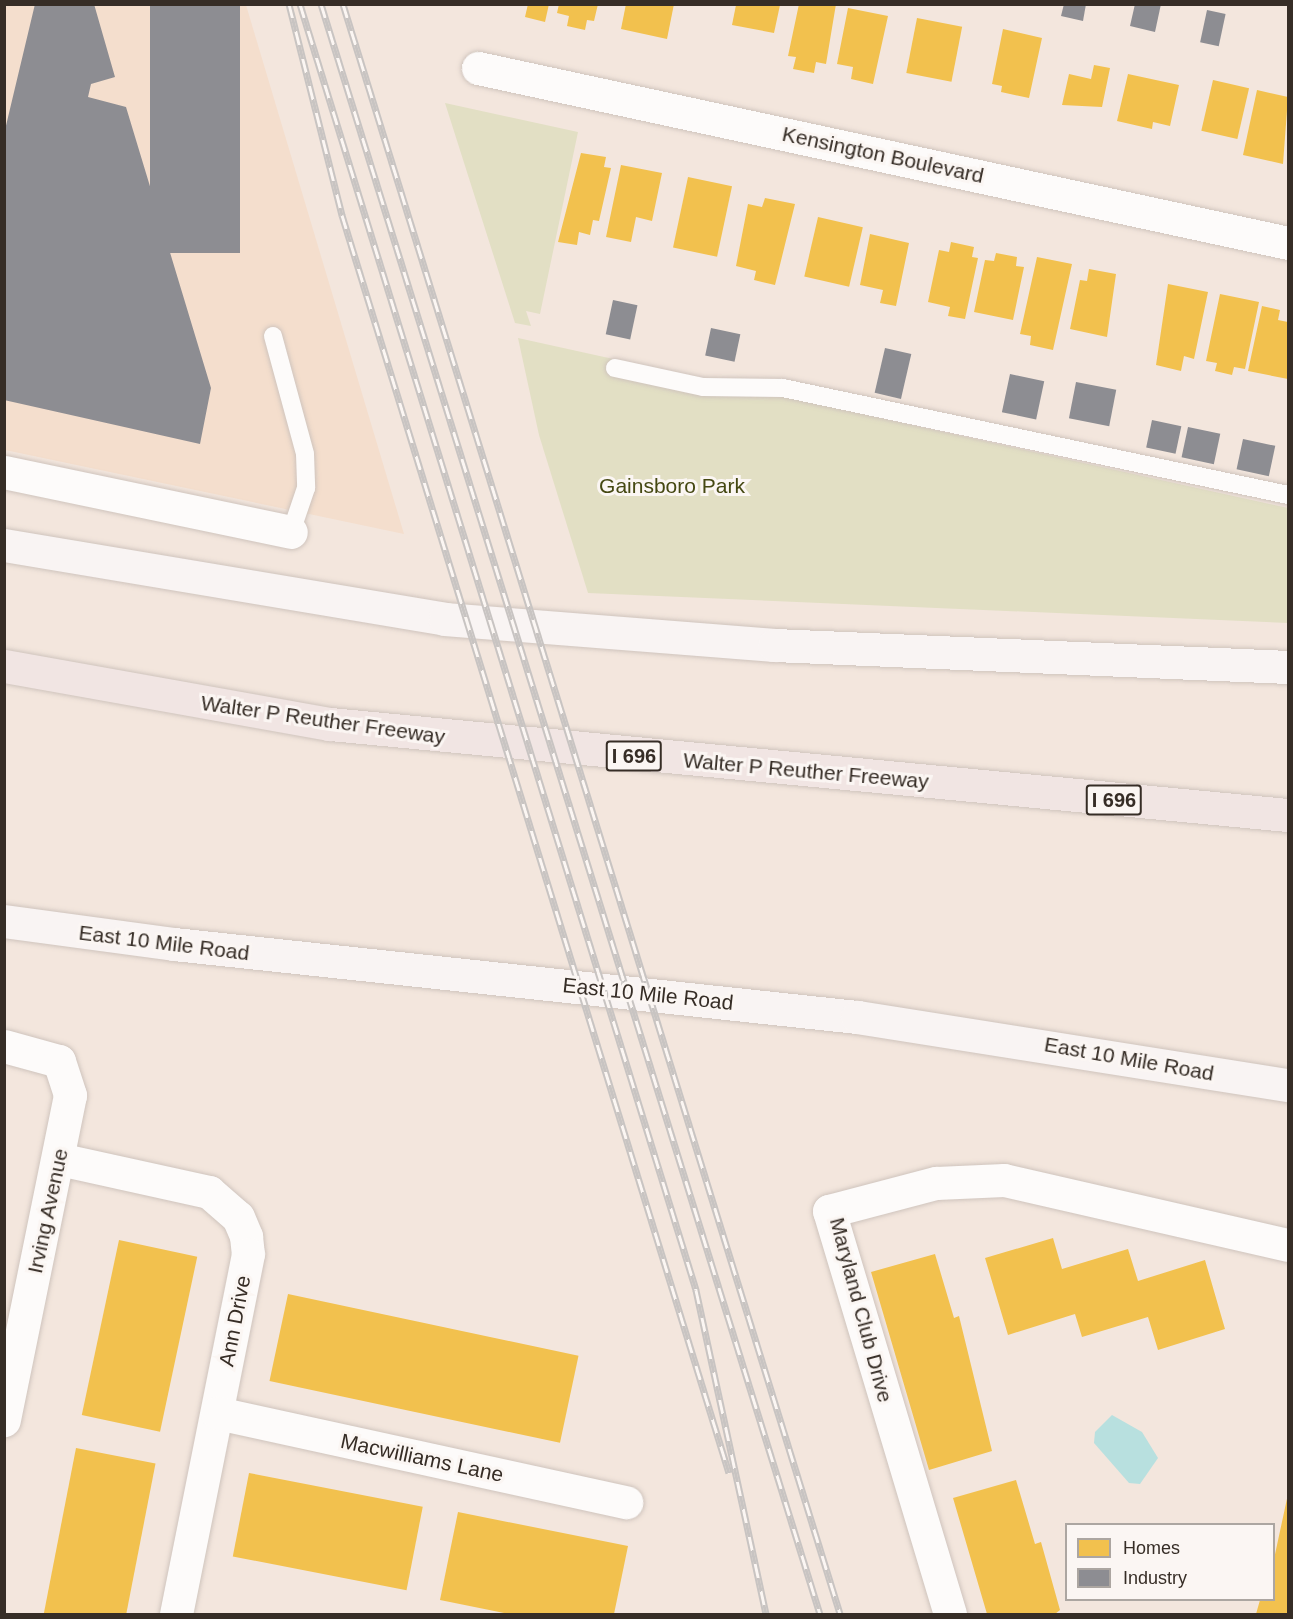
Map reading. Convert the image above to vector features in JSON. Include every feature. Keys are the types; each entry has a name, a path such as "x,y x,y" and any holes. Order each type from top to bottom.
{"highway":[{"name":"Walter P Reuther Freeway","path":"4,666 341,726 1288,815"}],"main road":[{"path":"4,545 445,619 763,644 1288,668"},
{"name":"East 10 Mile Road","path":"4,921 185,946 857,1017 1288,1085"}],"street":[{"name":"Kensington Boulevard","path":"478,68 1288,243"},
{"path":"4,472 291,532"},
{"name":"Irving Avenue","path":"4,1046 49,1054 65,1068 70,1095 59,1159 4,1420"},
{"name":"Ann Drive","path":"59,1159 188,1184 209,1192 238,1217 248,1254 176,1614"},
{"name":"Maryland Club Drive","path":"950,1614 829,1211 936,1184 1004,1180 1288,1245"},
{"name":"Macwilliams Lane","path":"217,1413 626,1502"}],"lane":[{"path":"273,336 305,454 306,488 291,532"},
{"path":"615,368 703,387 783,388 1288,495"}],"shaded area":[{"path":"5,5 246,5 404,534 5,450"}],"green space":[{"path":"445,103 578,132 540,314 526,311 531,326 515,323"},
{"name":"Gainsboro Park","path":"518,338 1288,508 1288,623 588,593 539,435"}],"water":[{"path":"1112,1415 1142,1432 1158,1458 1140,1484 1129,1483 1094,1443 1095,1432"}],"building: Homes":[{"path":"528,4 549,4 545,22 525,17"},
{"path":"559,4 598,4 594,21 587,20 585,30 567,26 569,16 557,13"},
{"path":"626,4 674,4 667,39 621,29"},
{"path":"799,4 836,4 826,64 816,62 814,73 793,69 796,57 788,56"},
{"path":"736,5 780,5 774,33 732,25"},
{"path":"848,8 888,16 873,84 851,79 853,67 837,64"},
{"path":"917,18 962,27 951,82 906,73"},
{"path":"1003,29 1042,38 1029,98 1001,92 1002,86 992,84"},
{"path":"1094,65 1110,68 1102,107 1062,105 1069,74 1091,79"},
{"path":"1128,74 1179,85 1170,126 1153,122 1152,129 1117,121"},
{"path":"1213,80 1249,88 1237,139 1201,131"},
{"path":"1257,90 1288,97 1283,164 1243,155"},
{"path":"581,153 606,157 604,167 611,168 599,221 593,220 590,235 579,232 577,245 558,242"},
{"path":"621,165 662,173 652,221 636,217 631,242 606,237"},
{"path":"688,177 732,186 717,257 673,247"},
{"path":"765,198 795,204 775,285 754,280 756,271 736,266 748,204 762,207"},
{"path":"818,217 863,227 849,287 804,276"},
{"path":"870,234 909,243 896,306 880,303 883,290 860,285"},
{"path":"951,242 974,247 972,257 978,258 965,319 948,316 950,307 928,302 939,250 949,252"},
{"path":"996,253 1017,257 1016,266 1024,267 1013,320 974,312 985,260 994,261"},
{"path":"1037,257 1072,264 1053,350 1030,345 1031,336 1020,334"},
{"path":"1089,269 1116,274 1107,337 1070,329 1080,280 1087,281"},
{"path":"1168,284 1208,292 1194,359 1184,356 1181,371 1156,365"},
{"path":"1220,294 1259,302 1245,369 1234,367 1232,375 1215,371 1217,363 1206,361"},
{"path":"1262,306 1280,310 1278,320 1288,322 1288,379 1248,371"},
{"path":"1053,1238 1062,1269 1128,1249 1138,1281 1205,1260 1225,1329 1158,1350 1148,1317 1082,1337 1075,1314 1008,1335 985,1258"},
{"path":"119,1240 197,1257 160,1432 82,1415"},
{"path":"935,1254 954,1318 959,1316 992,1451 929,1470 871,1272"},
{"path":"288,1294 579,1356 560,1443 269,1381"},
{"path":"76,1448 156,1463 126,1614 44,1614"},
{"path":"249,1473 423,1507 407,1590 233,1556"},
{"path":"1016,1480 1035,1544 1041,1542 1060,1610 1055,1614 987,1614 953,1498"},
{"path":"1288,1494 1288,1614 1256,1614 1260,1601 1275,1601 1275,1554"},
{"path":"458,1512 628,1546 614,1614 509,1614 440,1600"}],"building: Industry":[{"path":"35,4 94,4 115,77 91,84 88,97 126,107 211,388 200,444 4,400 4,134"},
{"path":"150,4 240,4 240,253 150,253"},
{"path":"1064,4 1086,4 1083,21 1061,16"},
{"path":"1135,4 1161,4 1155,32 1130,26"},
{"path":"1207,10 1226,14 1219,46 1200,42"},
{"path":"613,300 637,305 630,339 606,334"},
{"path":"711,328 740,334 735,362 705,355"},
{"path":"885,348 911,354 901,399 875,393"},
{"path":"1010,374 1044,381 1036,419 1002,412"},
{"path":"1076,382 1116,390 1109,426 1069,418"},
{"path":"1152,420 1181,426 1176,454 1146,447"},
{"path":"1188,427 1220,434 1214,464 1182,457"},
{"path":"1243,439 1275,446 1269,476 1237,469"}],"railway":[{"path":"289,4 342,215 729,1473"},
{"path":"300,4 696,1290 766,1614"},
{"path":"321,4 820,1614"},
{"path":"343,4 840,1614"}]}
